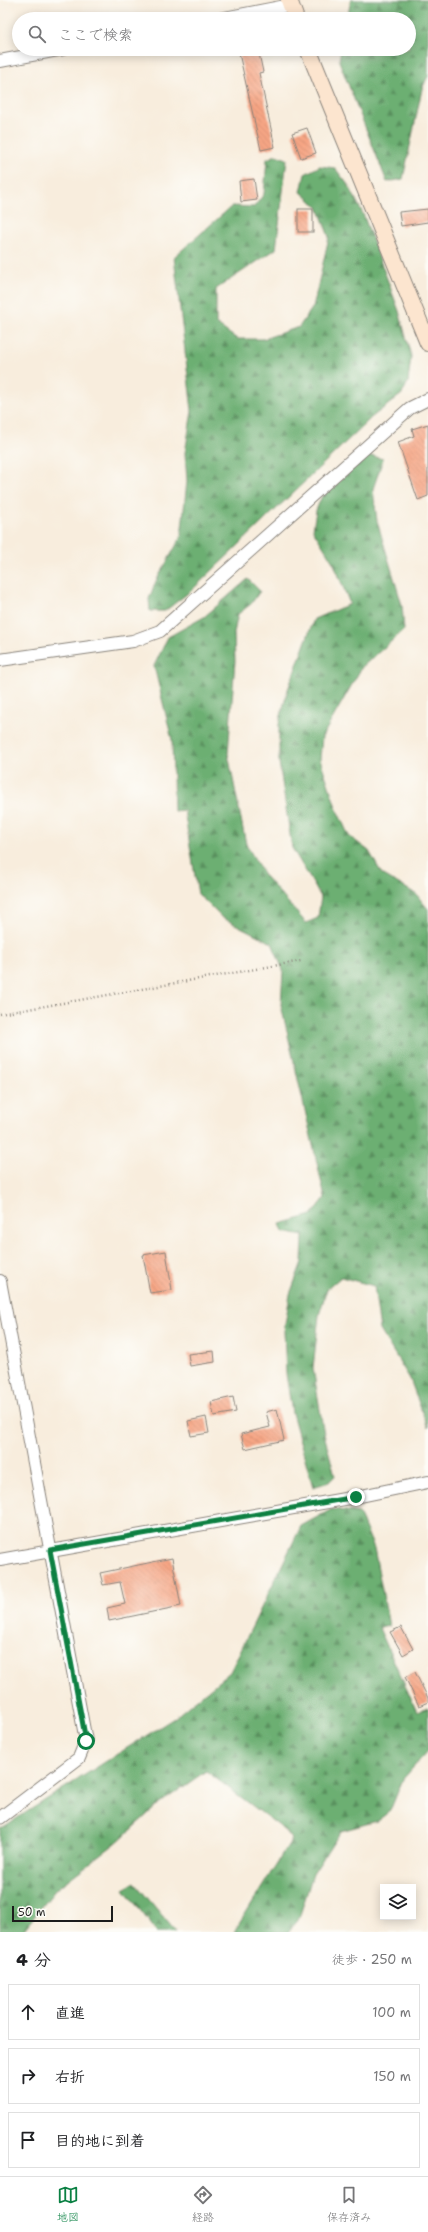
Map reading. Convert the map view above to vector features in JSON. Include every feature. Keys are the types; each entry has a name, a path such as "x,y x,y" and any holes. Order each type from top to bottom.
{"street":[{"path":"265,12 292,8"},
{"path":"0,61 26,56"},
{"path":"311,56 428,343"},
{"path":"0,660 133,641 160,632 410,408 428,399"},
{"path":"0,1281 86,1741 79,1758 0,1818"},
{"path":"0,1560 356,1497 428,1482"}],"path":[{"path":"0,1014 301,961"}],"green space":[{"path":"351,0 428,0 428,76 422,89 403,179 387,182 339,61 340,56 416,56 416,12 348,12"},
{"path":"276,155 287,159 276,249 216,289 216,324 237,339 263,339 299,327 313,307 329,237 318,207 301,192 305,174 320,166 335,168 349,186 363,214 399,311 411,356 408,382 402,394 372,417 192,590 165,611 150,611 149,599 156,581 181,537 187,481 185,453 192,411 174,257 232,206 254,207 264,194 267,159"},
{"path":"368,455 383,459 373,489 377,521 402,605 404,630 362,667 322,737 320,759 337,810 349,836 369,851 382,874 416,894 428,909 428,1428 410,1379 380,1330 374,1286 341,1277 327,1289 319,1315 313,1368 324,1434 335,1476 329,1482 313,1487 292,1413 286,1374 284,1331 290,1294 302,1262 303,1236 283,1232 280,1224 312,1215 325,1198 281,1005 283,970 272,943 221,917 198,894 184,810 174,811 172,740 154,666 168,637 204,617 248,579 260,591 251,604 238,614 234,633 235,661 228,754 246,844 264,875 306,923 318,918 321,897 292,848 279,762 279,724 287,692 314,619 350,604 334,564 313,530 316,510 322,496"},
{"path":"332,1509 359,1513 374,1548 389,1626 379,1628 417,1712 428,1708 428,1751 403,1779 390,1811 377,1821 341,1831 313,1874 299,1918 288,1932 234,1932 292,1839 286,1831 206,1771 159,1804 116,1843 56,1889 22,1932 0,1932 0,1829 174,1718 230,1672 301,1526"},
{"path":"135,1883 176,1932 157,1932 124,1889"}],"building":[{"path":"240,56 260,56 263,72 259,73 275,147 261,150"},
{"path":"307,128 316,153 301,158 292,133"},
{"path":"254,179 257,200 241,202 239,181"},
{"path":"298,209 313,209 313,232 298,232"},
{"path":"428,209 428,222 401,226 399,212"},
{"path":"428,424 428,496 418,500 398,442 414,436 412,429"},
{"path":"166,1251 172,1290 150,1293 143,1255"},
{"path":"214,1351 215,1362 190,1366 188,1354"},
{"path":"233,1397 236,1412 214,1416 211,1402"},
{"path":"277,1409 284,1440 245,1449 241,1434 270,1427 266,1412"},
{"path":"206,1417 209,1433 191,1436 188,1421"},
{"path":"172,1558 181,1606 109,1621 107,1608 125,1604 120,1582 103,1585 100,1573"},
{"path":"401,1627 413,1649 403,1655 390,1632"},
{"path":"415,1672 428,1698 428,1702 419,1706 405,1677"}],"route":[{"path":"86,1741 50,1550 356,1497"}]}
